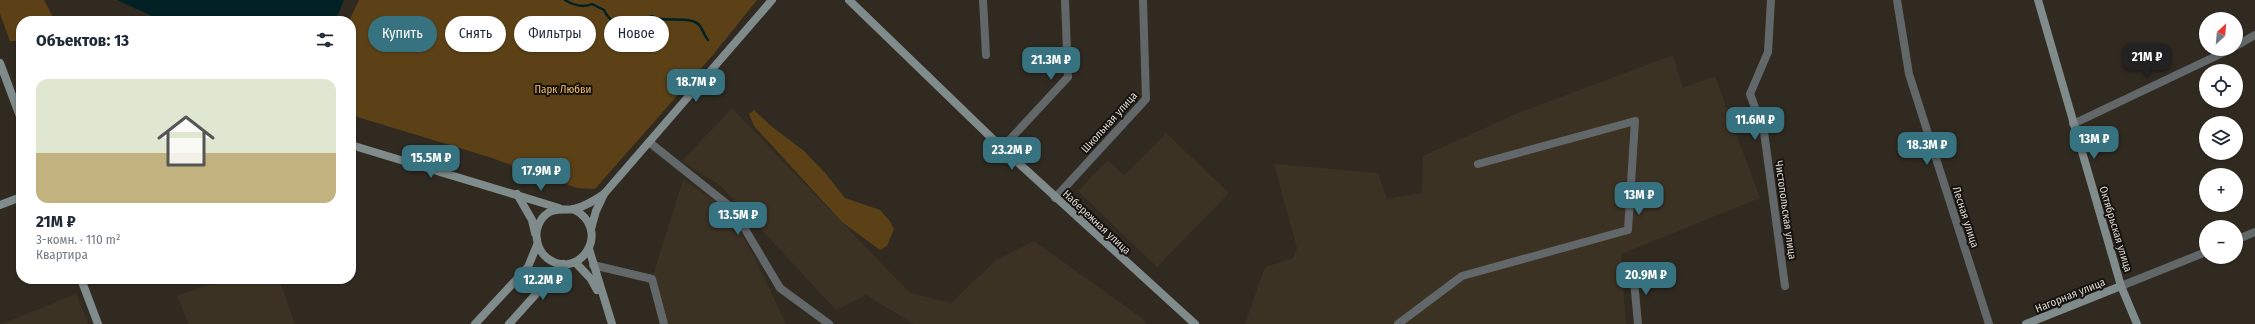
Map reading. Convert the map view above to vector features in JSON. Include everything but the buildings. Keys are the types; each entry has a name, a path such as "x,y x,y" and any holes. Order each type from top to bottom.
{"main road":[{"path":"356,146 517,194 559,208 573,209 591,203 604,194 772,0"},
{"name":"Набережная улица","path":"849,0 1055,198 1195,324"},
{"name":"Октябрьская улица","path":"2038,0 2073,124 2122,286 2137,324"},
{"path":"0,63 16,106"},
{"path":"517,194 532,220 537,245 542,254 552,262 563,264 575,262 582,258 589,250 592,241 591,229 587,219 573,209"},
{"path":"591,229 596,211 604,194"},
{"path":"0,205 16,199"},
{"path":"536,236 541,219 548,212 559,208"},
{"path":"475,324 528,267 537,245"},
{"path":"589,250 612,324"},
{"path":"575,262 591,279 607,306"},
{"path":"509,324 563,264"},
{"path":"83,284 98,324"},
{"name":"Нагорная улица","path":"2026,324 2122,286"}],"street":[{"path":"983,0 986,55"},
{"path":"1002,148 1068,77 1065,0"},
{"name":"Школьная улица","path":"1055,198 1146,99 1143,0"},
{"name":"Чистопольская улица","path":"1771,0 1768,52 1750,94 1764,132 1785,286"},
{"name":"Лесная улица","path":"1897,0 1909,74 1989,324"},
{"path":"2243,42 2255,35"},
{"path":"2073,124 2216,56"},
{"path":"1398,324 1462,276 1628,230 1635,121 1478,164"},
{"path":"649,142 733,209 780,288 829,324"},
{"path":"2243,237 2255,232"},
{"path":"2122,286 2199,255"},
{"path":"593,266 652,279 664,324"},
{"path":"1633,270 1638,324"}],"shaded area":[{"path":"1673,55 1683,88 1715,76 1760,198 1621,254 1626,324 1245,324 1265,267 1293,258 1297,248 1274,164 1378,173 1387,199 1422,193 1423,156 1518,113"},
{"path":"732,108 910,293 951,303 996,260 1034,241 1142,318 1147,324 914,324 866,295 836,310 721,186 682,161"},
{"path":"1166,133 1229,193 1157,267 1078,191 1108,160 1124,176"},
{"path":"683,180 726,208 755,258 786,324 668,324 652,279"},
{"path":"212,284 281,284 295,324 189,324 177,296"},
{"path":"76,294 88,324 2,324"}],"green space":[{"path":"0,0 44,0 52,16 16,16 16,41 10,41 0,14"},
{"name":"Парк Любви","path":"359,0 757,0 712,56 595,189 577,188 489,157 356,117 356,16 351,16"},
{"path":"754,110 771,126 804,151 826,174 845,198 880,210 889,220 894,229 887,246 880,250 842,222 754,126 749,114"}],"water":[{"path":"117,0 344,0 337,16 152,16"}],"waterway":[{"path":"565,0 578,5 585,6 592,4 604,10 610,19 617,22 641,20 652,16 662,19 690,20 696,22 700,26 708,40"}]}
